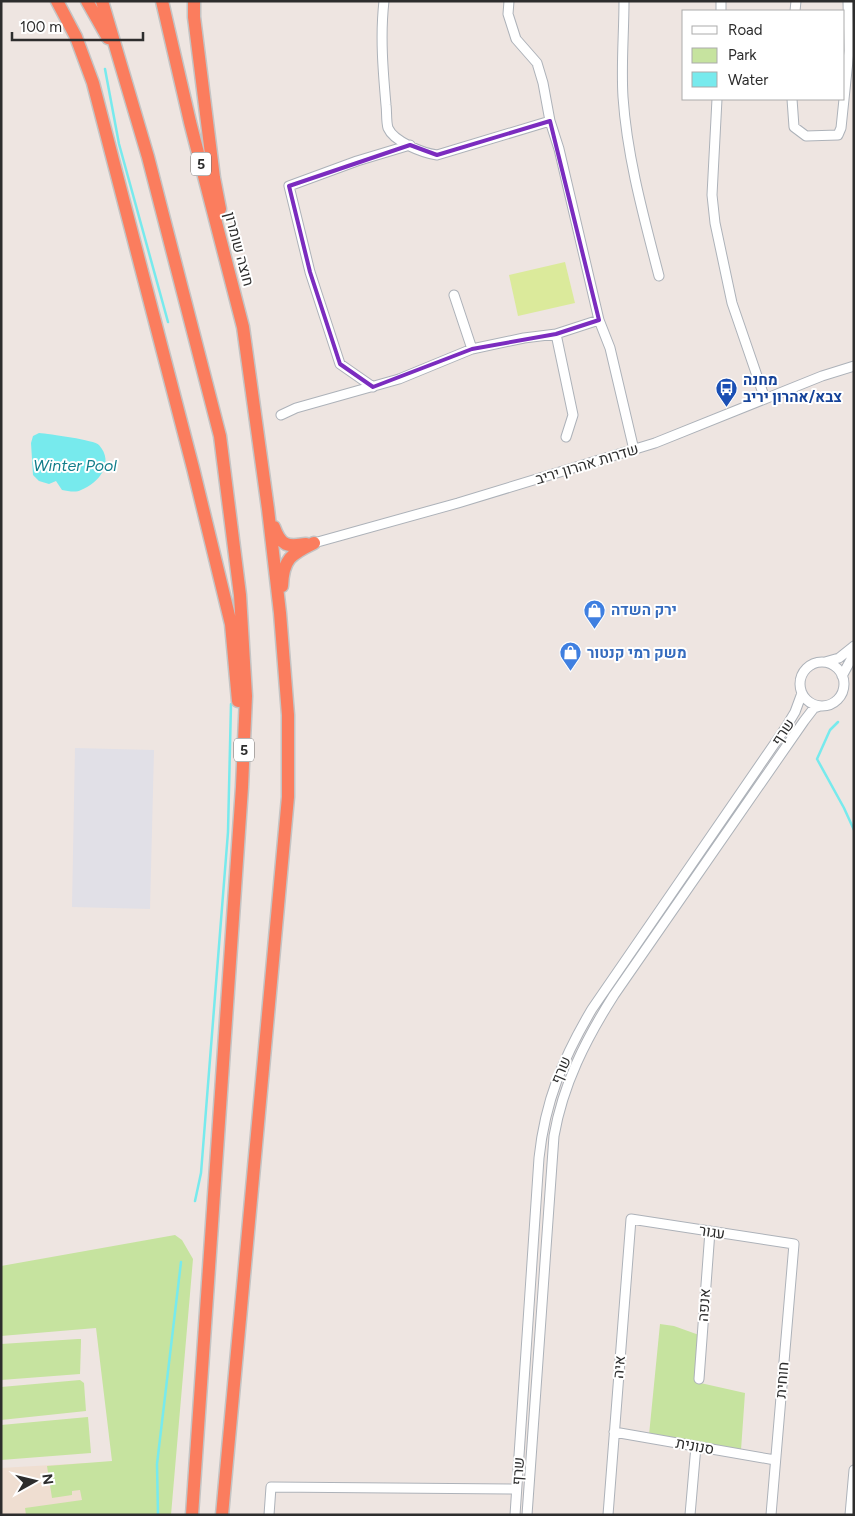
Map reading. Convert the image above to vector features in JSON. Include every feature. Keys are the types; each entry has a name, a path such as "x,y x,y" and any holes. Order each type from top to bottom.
{"highway":[{"path":"57,1 72,29 85,60 100,106 194,468 231,624 242,787"},
{"path":"87,1 119,57"},
{"name":"5","path":"102,1 177,262 220,436 240,595 246,696 242,787 192,1515"},
{"name":"חוצה שומרון","path":"162,1 190,122 243,327 268,509"},
{"path":"194,1 194,18 214,178 243,327"},
{"path":"268,509 276,532 282,542 290,546 314,543"},
{"name":"5","path":"222,1515 288,797 288,715 280,613 268,509"},
{"path":"280,613 282,580 287,561 297,551 314,543"},
{"path":"183,1515 207,1294"}],"street":[{"path":"384,1 382,20 383,75 388,128 396,138 422,152 437,155 550,122"},
{"path":"509,1 508,14 516,39 536,63 543,83 550,122 559,150 599,320 610,348 634,450"},
{"path":"624,1 623,96 632,161 646,228 659,276"},
{"path":"845,89 849,50 848,1"},
{"path":"717,100 712,195 715,223 732,303 765,399"},
{"path":"792,100 794,127 806,136 838,135 841,128 844,100"},
{"path":"373,387 340,364 310,272 289,186 357,161 410,145"},
{"path":"454,295 472,349"},
{"path":"282,416 296,408 399,379 472,349 524,338 556,334 599,320"},
{"path":"556,334 572,416 566,437"},
{"name":"שדרות אהרון יריב","path":"314,543 458,503 634,450 822,376 854,366"},
{"path":"825,662 836,667 842,676 844,687 840,697 831,704 820,706 809,701 802,693 800,683 804,672 813,664 839,658 854,646"},
{"path":"842,676 854,654"},
{"name":"שרף","path":"515,1515 539,1158 543,1124 553,1090 573,1043 592,1009 786,727 795,712 802,693"},
{"name":"שרף","path":"527,1515 554,1136 557,1118 569,1079 592,1030 614,995 804,721 814,708 820,706"},
{"name":"עגור","path":"631,1219 794,1244"},
{"name":"איה","path":"608,1515 631,1219"},
{"name":"אנפה","path":"699,1379 710,1231"},
{"name":"חוחית","path":"771,1515 794,1244"},
{"name":"סנונית","path":"614,1432 775,1460"},
{"path":"690,1515 696,1446"},
{"path":"850,1515 854,1476"},
{"path":"269,1515 271,1487 516,1489"}],"highlighted area":[{"path":"550,121 599,320 556,334 472,349 373,387 340,364 310,272 289,186 410,145 437,155"}],"shaded area":[{"path":"75,748 154,750 150,909 72,907"},
{"path":"86,1463 84,1515 1,1515 1,1468"}],"green space":[{"path":"565,262 575,303 518,316 509,275"},
{"path":"175,1235 182,1240 193,1259 171,1515 26,1515 25,1508 82,1500 80,1490 72,1491 72,1495 52,1498 47,1466 112,1461 96,1328 1,1336 1,1266"},
{"path":"660,1324 674,1326 699,1335 696,1382 745,1393 741,1450 649,1435"},
{"path":"81,1339 80,1374 1,1380 1,1344"},
{"path":"80,1380 84,1383 86,1411 1,1420 1,1387"},
{"path":"88,1417 91,1453 1,1460 1,1425"}],"water":[{"name":"Winter Pool","path":"39,433 96,443 104,452 105,465 103,472 88,487 72,492 62,490 56,481 49,484 39,481 33,475 31,443 33,436"}],"waterway":[{"path":"105,69 119,144 168,322"},
{"path":"195,1201 201,1173 228,832 231,704"},
{"path":"838,722 830,730 817,759 854,830"},
{"path":"158,1515 157,1464 181,1262"}],"place":[{"name":"מחנה צבא/אהרון יריב","path":"727,408"},
{"name":"ירק השדה","path":"595,629"},
{"name":"משק רמי קנטור","path":"571,672"}]}
